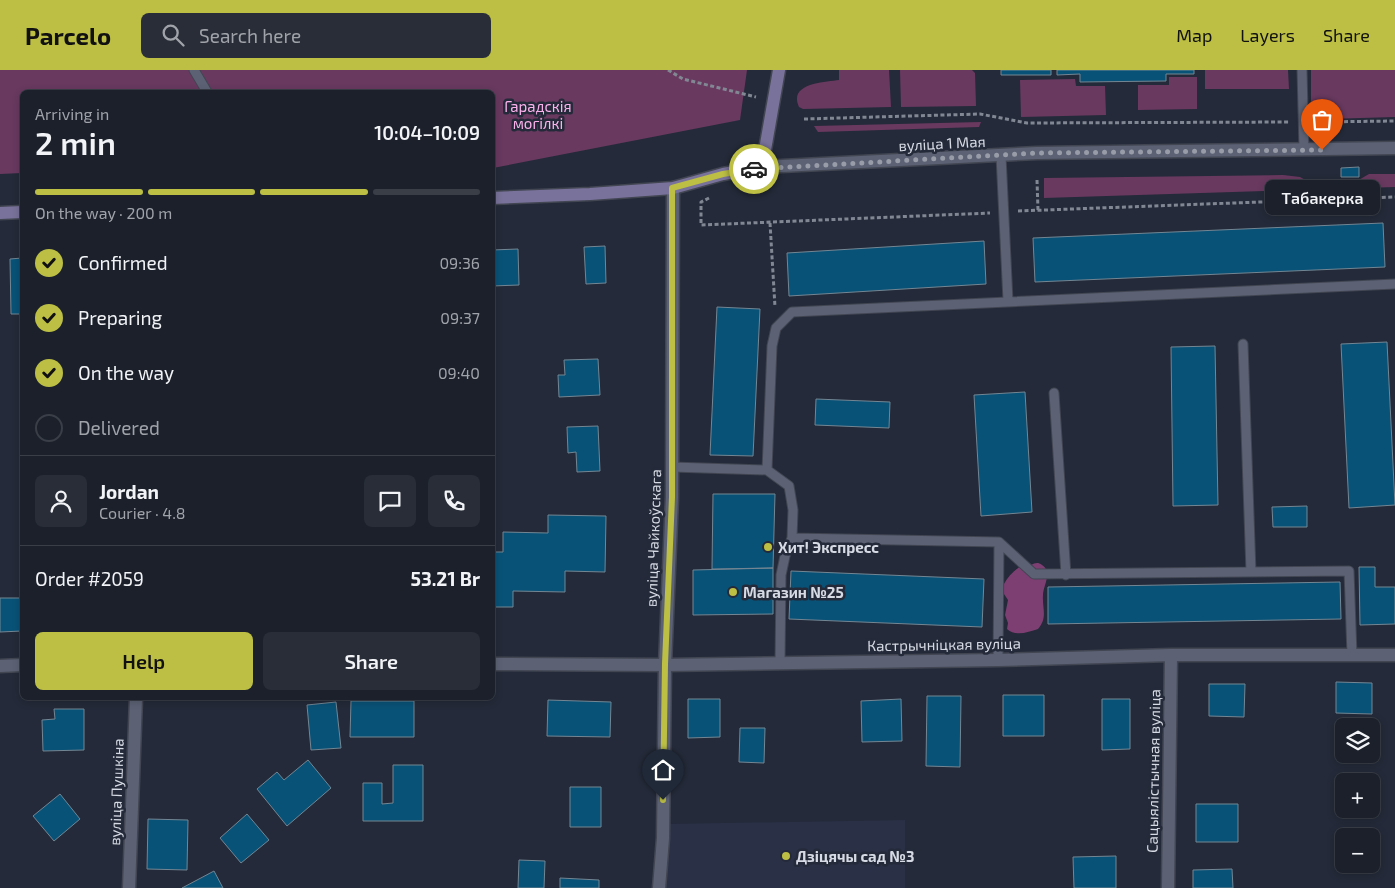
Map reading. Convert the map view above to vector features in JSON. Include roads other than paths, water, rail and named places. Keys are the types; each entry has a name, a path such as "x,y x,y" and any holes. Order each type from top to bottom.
{"main road":[{"path":"762,167 780,70"},
{"name":"вуліца 1 Мая","path":"495,198 672,188 723,174 762,167"},
{"path":"0,213 20,212"}],"street":[{"name":"вуліца 1 Мая","path":"762,167 1037,153 1395,148"},
{"name":"вуліца Чайкоўскага","path":"659,888 663,838 665,664 672,497 672,188"},
{"name":"Кастрычніцкая вуліца","path":"495,664 998,660 1171,655 1395,655"},
{"name":"Сацыялістычная вуліца","path":"1168,888 1171,655"},
{"path":"0,666 20,665"},
{"name":"вуліца Пушкіна","path":"129,888 136,700"}],"lane":[{"path":"194,70 207,90"},
{"path":"1302,70 1304,150"},
{"path":"1001,156 1008,301"},
{"path":"767,470 772,346 776,328 792,312 1395,284"},
{"path":"1243,344 1251,572"},
{"path":"1054,394 1066,575"},
{"path":"672,466 767,470 789,486 793,510 792,538 784,556 782,575 780,662"},
{"path":"792,538 999,542 1034,574 1349,571 1352,655"},
{"path":"998,660 999,542"}],"place":[{"name":"Табакерка","path":"1322,150"},
{"name":"Хит! Экспресс","path":"768,547"},
{"name":"Магазин №25","path":"733,592"},
{"name":"Дзіцячы сад №3","path":"786,856"}],"park label":[{"name":"Гарадскія могілкі","path":"538,114"}]}
